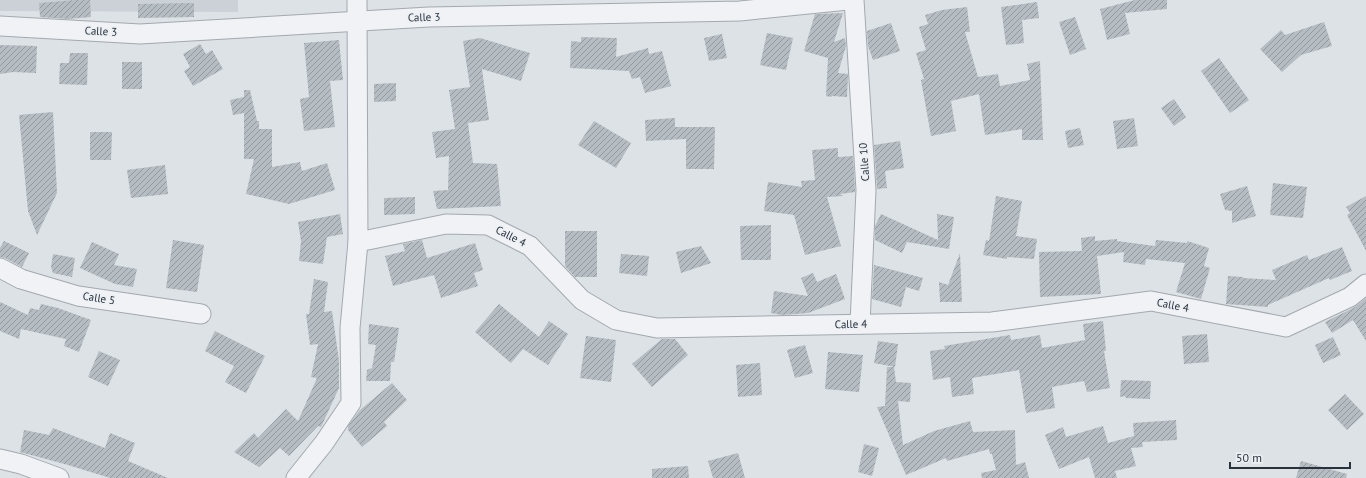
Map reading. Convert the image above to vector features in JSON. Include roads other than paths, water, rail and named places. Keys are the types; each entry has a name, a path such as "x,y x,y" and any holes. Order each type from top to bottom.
{"street":[{"path":"296,478 324,443 351,403 350,328 358,242 357,0"},
{"name":"Calle 3","path":"0,26 140,34 429,17 740,11 848,0"},
{"name":"Calle 10","path":"854,0 866,190 863,228 860,324"},
{"name":"Calle 4","path":"358,242 446,224 488,225 530,246 582,300 616,320 657,328 992,322 1151,301 1286,327 1350,297 1366,284"},
{"name":"Calle 5","path":"0,268 21,280 78,296 201,314"},
{"path":"0,459 21,464 59,478"}]}
